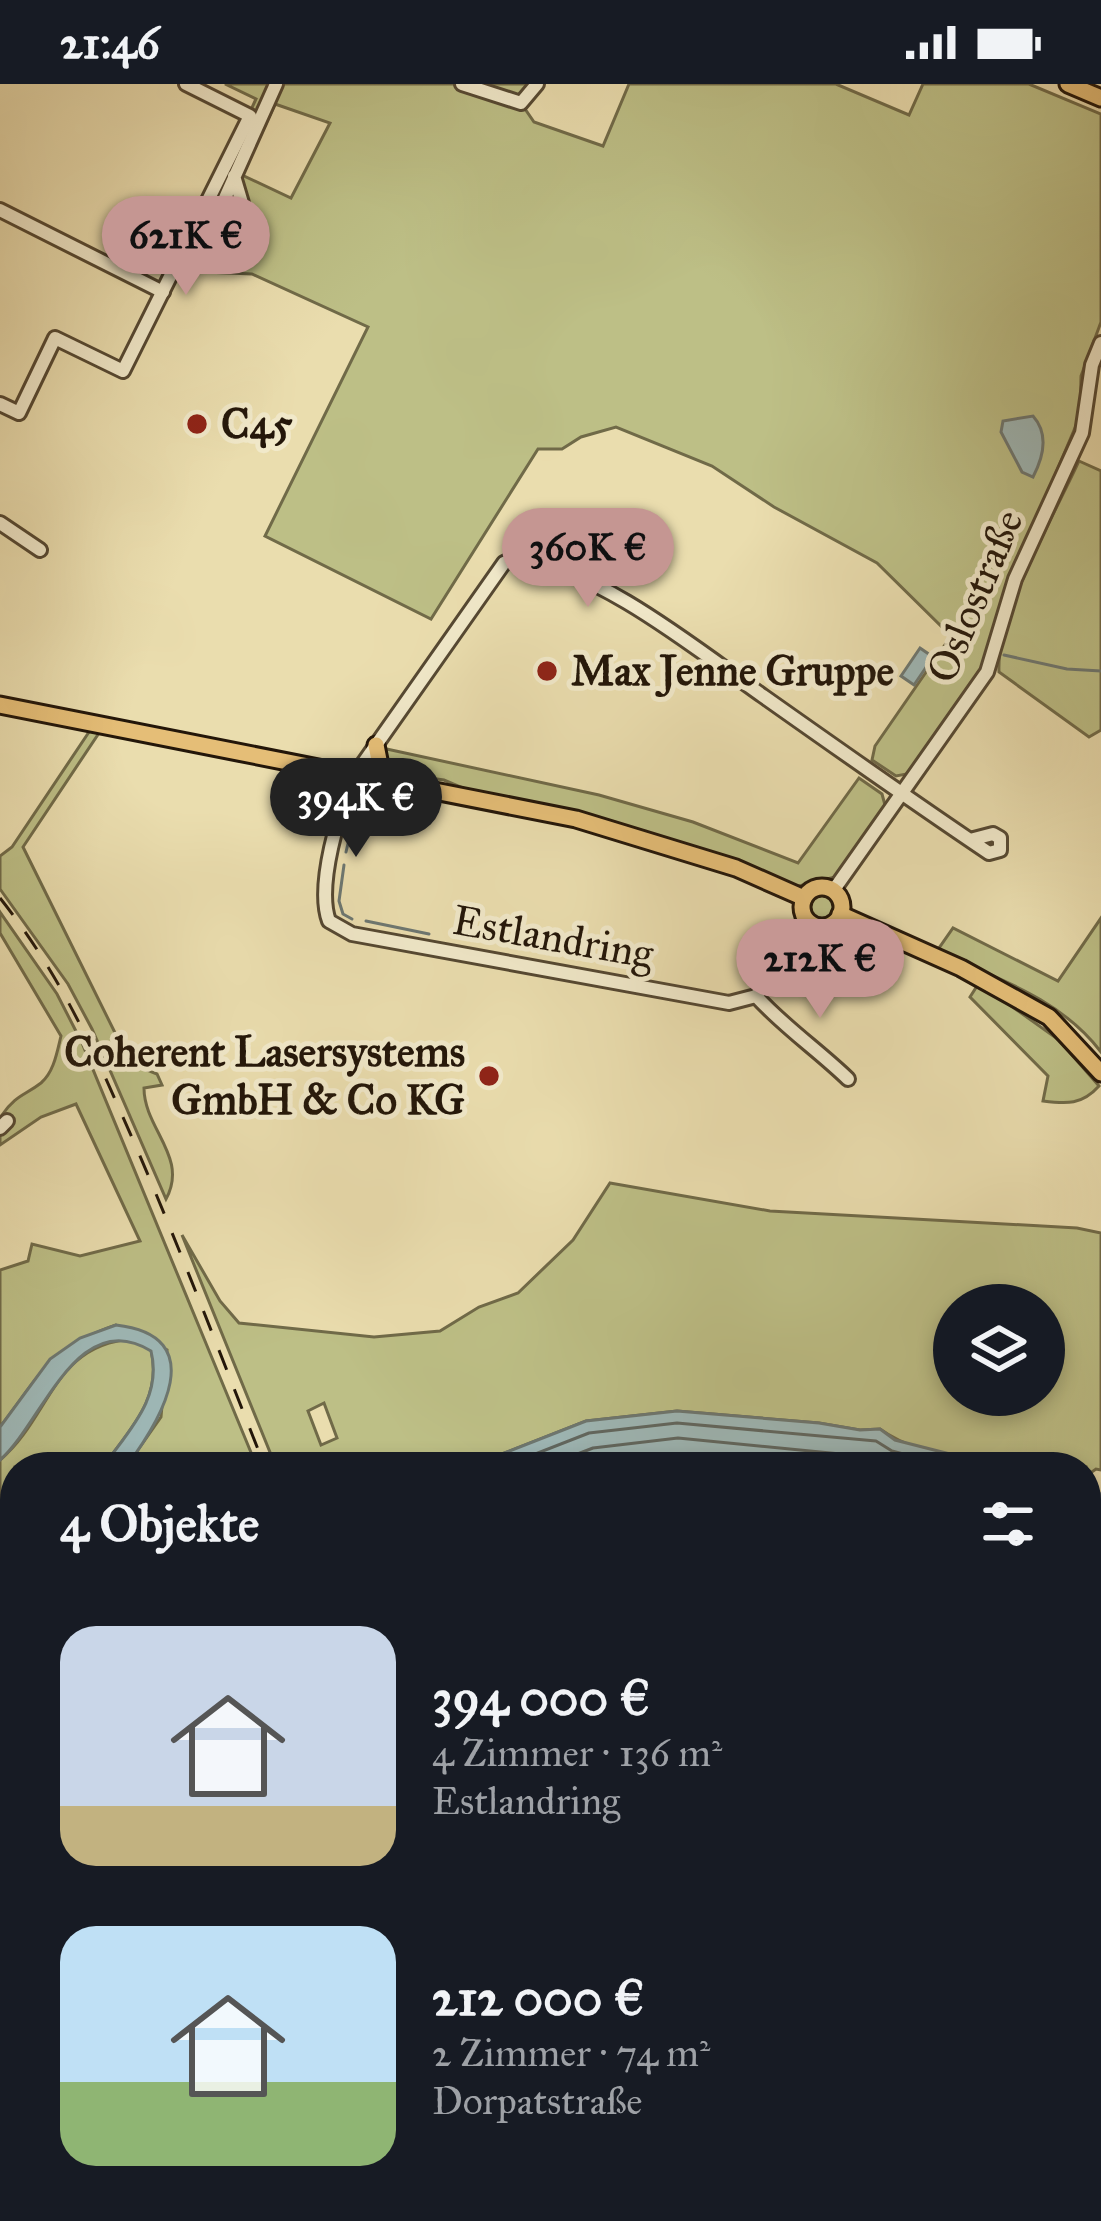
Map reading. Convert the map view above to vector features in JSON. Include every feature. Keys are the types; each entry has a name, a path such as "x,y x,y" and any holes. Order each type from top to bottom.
{"main road":[{"path":"1068,84 1101,98"},
{"path":"0,705 576,819 736,868 804,898"},
{"path":"376,746 380,765 393,783"},
{"path":"310,766 329,778 340,808"},
{"path":"818,888 833,891 841,903 840,914 829,926 809,922 802,910 804,898 818,888"},
{"path":"840,914 961,968 1049,1017 1101,1072"}],"street":[{"path":"0,404 19,413 56,338 123,371 250,116 186,84"},
{"path":"234,176 276,84"},
{"path":"462,84 521,103 537,84"},
{"path":"0,210 163,292"},
{"name":"Oslostraße","path":"833,891 987,672 1016,579 1082,433 1101,344"},
{"path":"0,523 40,550"},
{"name":"Estlandring","path":"756,996 729,1003 338,930 329,921 325,897 340,808 355,776 503,563 517,557 582,581 646,615 901,792"},
{"path":"901,792 970,840"},
{"path":"809,922 756,996 848,1079"}],"green space":[{"path":"225,84 537,84 521,103 534,122 603,146 629,84 836,84 909,115 923,84 1029,84 1101,114 1101,322 1081,376 1080,416 1003,598 982,667 907,774 896,776 872,760 875,746 951,636 877,563 774,507 712,466 616,427 581,437 562,449 538,449 431,619 265,536 368,327 252,274 207,272 235,219 216,207 257,116 250,112 256,99","holes":["275,104 330,123 291,198 242,175"]},
{"path":"1079,461 1101,471 1101,730 1089,737 999,672 1017,594"},
{"path":"91,729 101,730 23,847 130,1063 157,1074 162,1085 144,1088 172,1170 166,1199 68,984 0,889 0,856 12,847"},
{"path":"382,748 599,795 693,822 798,863 859,778 882,794 885,805 835,877 795,887 630,827 444,780 393,773 387,769"},
{"path":"821,892 832,896 836,907 832,918 821,922 810,918 806,907 810,896"},
{"path":"0,912 57,994 82,1043 251,1452 136,1452 161,1417 167,1350 116,1325 61,1353 0,1427 0,1270 28,1261 32,1244 80,1256 140,1241 76,1104 41,1117 0,1145 0,1134 11,1124 2,1115 45,1078 61,1036 0,933"},
{"path":"1101,918 1101,1052 1047,1003 937,951 953,928 1058,981"},
{"path":"979,983 1059,1040 1099,1086 1074,1102 1043,1101 1048,1076 970,997"},
{"path":"610,1183 770,1211 1101,1233 1101,1452 932,1452 880,1429 677,1411 586,1421 507,1452 270,1452 182,1235 220,1301 239,1323 374,1337 440,1331 479,1307 518,1293 573,1240","holes":["324,1403 337,1438 321,1445 308,1411"]},
{"path":"133,1339 151,1350 153,1368 147,1400 113,1452 8,1452 69,1368 106,1344"}],"water":[{"path":"1033,416 1043,446 1033,477 1022,472 1001,432 1003,421"},
{"path":"920,648 933,657 914,685 901,676"},
{"path":"116,1325 145,1332 163,1345 171,1362 170,1382 153,1427 136,1452 113,1452 147,1400 153,1368 151,1351 125,1341 102,1344 82,1356 16,1443 8,1452 0,1452 0,1427 50,1359 80,1338"},
{"path":"677,1411 819,1423 880,1429 895,1440 942,1452 507,1452 586,1421"}],"waterway":[{"path":"1004,655 1101,671"},
{"path":"346,852 350,835"},
{"path":"344,865 339,901 343,914 352,919"},
{"path":"366,921 429,934"}],"railway":[{"path":"0,898 43,958 93,1050 154,1188 259,1452"}],"place":[{"name":"C45","path":"197,424"},
{"name":"Max Jenne Gruppe","path":"547,671"},
{"name":"Coherent Lasersystems GmbH & Co KG","path":"489,1076"}]}
